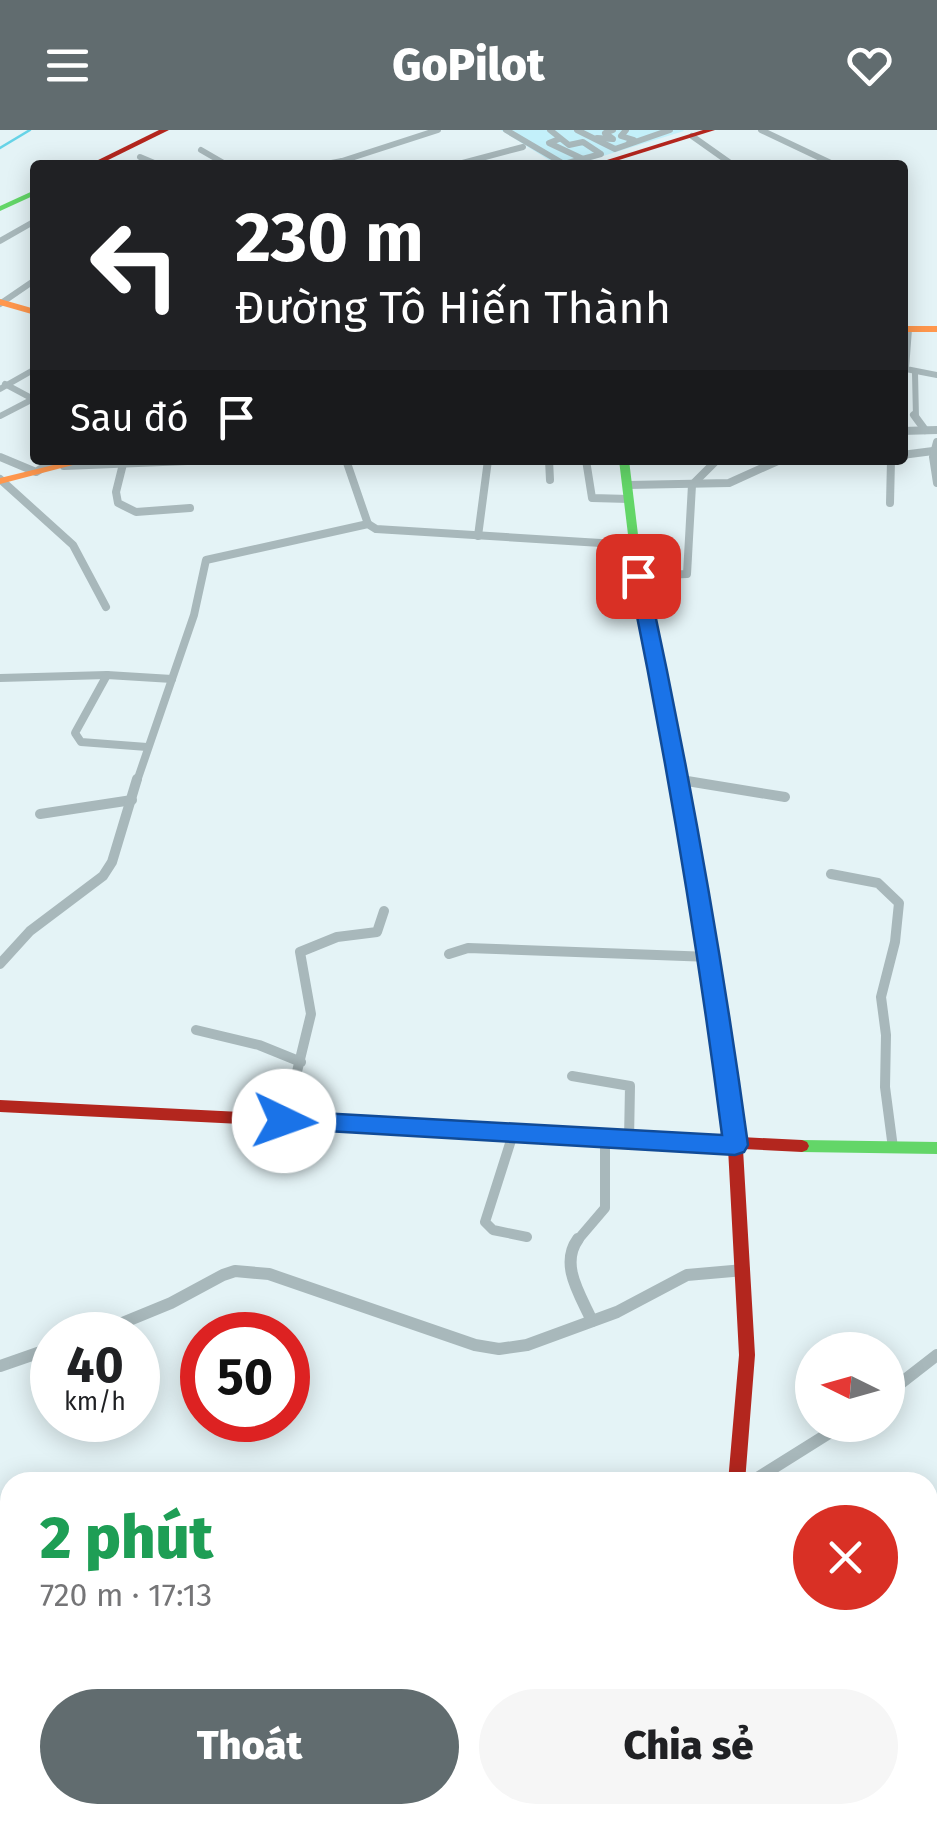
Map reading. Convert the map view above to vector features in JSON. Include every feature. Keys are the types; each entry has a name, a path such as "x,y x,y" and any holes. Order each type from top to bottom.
{"main road":[{"path":"102,160 165,130"},
{"path":"596,160 701,132"},
{"path":"0,209 30,194"},
{"path":"1,303 30,311"},
{"path":"908,329 937,328"},
{"path":"1,480 54,465"},
{"path":"625,465 638,576 681,780 711,958 735,1145 747,1355 739,1472"},
{"path":"0,1106 735,1145 937,1148"}],"street":[{"path":"345,160 438,130"},
{"path":"495,130 544,160"},
{"path":"506,130 556,160"},
{"path":"550,130 569,145 583,142 601,153 592,160"},
{"path":"587,134 612,139 605,134 612,130"},
{"path":"586,160 574,153 564,154 549,144 587,134 632,142 621,136 626,130"},
{"path":"587,134 615,149 670,130"},
{"path":"761,130 824,160"},
{"path":"701,132 728,160"},
{"path":"474,160 523,148"},
{"path":"200,150 218,160"},
{"path":"140,157 148,160"},
{"path":"486,157 490,160"},
{"path":"0,242 30,223"},
{"path":"1,303 30,283"},
{"path":"908,369 937,374"},
{"path":"2,385 30,371"},
{"path":"914,372 913,414 925,430"},
{"path":"2,385 30,398"},
{"path":"0,416 30,402"},
{"path":"908,431 937,430"},
{"path":"908,453 935,446 937,482"},
{"path":"0,457 36,472"},
{"path":"123,465 116,492 118,503 136,512 190,508"},
{"path":"348,465 368,524 376,529 633,545"},
{"path":"478,536 487,465"},
{"path":"550,465 550,480"},
{"path":"587,465 592,498 734,482 770,465"},
{"path":"638,576 687,574 692,485 711,465"},
{"path":"890,465 890,504"},
{"path":"1,480 73,545 106,606"},
{"path":"0,964 44,918 103,876 112,862 194,616 206,560 368,524"},
{"path":"0,678 107,674 172,679"},
{"path":"107,674 85,710 76,736 81,742 147,748"},
{"path":"681,780 786,797"},
{"path":"40,814 132,800"},
{"path":"831,874 866,877 889,890 899,903 895,942 881,997 893,1148"},
{"path":"284,1121 301,1062 311,1006 300,952 337,937 378,932 384,911"},
{"path":"449,954 468,948 711,958"},
{"path":"196,1030 259,1045 301,1062"},
{"path":"572,1076 630,1086 629,1140"},
{"path":"513,1134 484,1222 489,1228 527,1237"},
{"path":"592,1321 567,1258 570,1246 601,1218 605,1208 605,1138"},
{"path":"151,1312 235,1271 269,1274 475,1345 499,1349 527,1345 592,1321 687,1275 744,1270"},
{"path":"905,1379 937,1355"},
{"path":"0,1366 30,1356"},
{"path":"767,1472 815,1442"}],"shaded area":[{"path":"501,130 684,131 590,160 549,160"}],"waterway":[{"path":"0,148 30,130"}],"traffic: fast":[{"path":"0,209 30,194"},
{"path":"625,465 638,576 681,780 724,1058"},
{"path":"802,1146 937,1148"}],"traffic: slow":[{"path":"0,302 30,311"},
{"path":"908,329 937,329"},
{"path":"0,481 66,465"}],"traffic: jam":[{"path":"102,160 165,130"},
{"path":"612,160 711,130"},
{"path":"724,1058 735,1145 747,1355 738,1472"},
{"path":"0,1106 802,1146"}],"route":[{"path":"284,1121 735,1145 711,958 681,780 638,576"}]}
